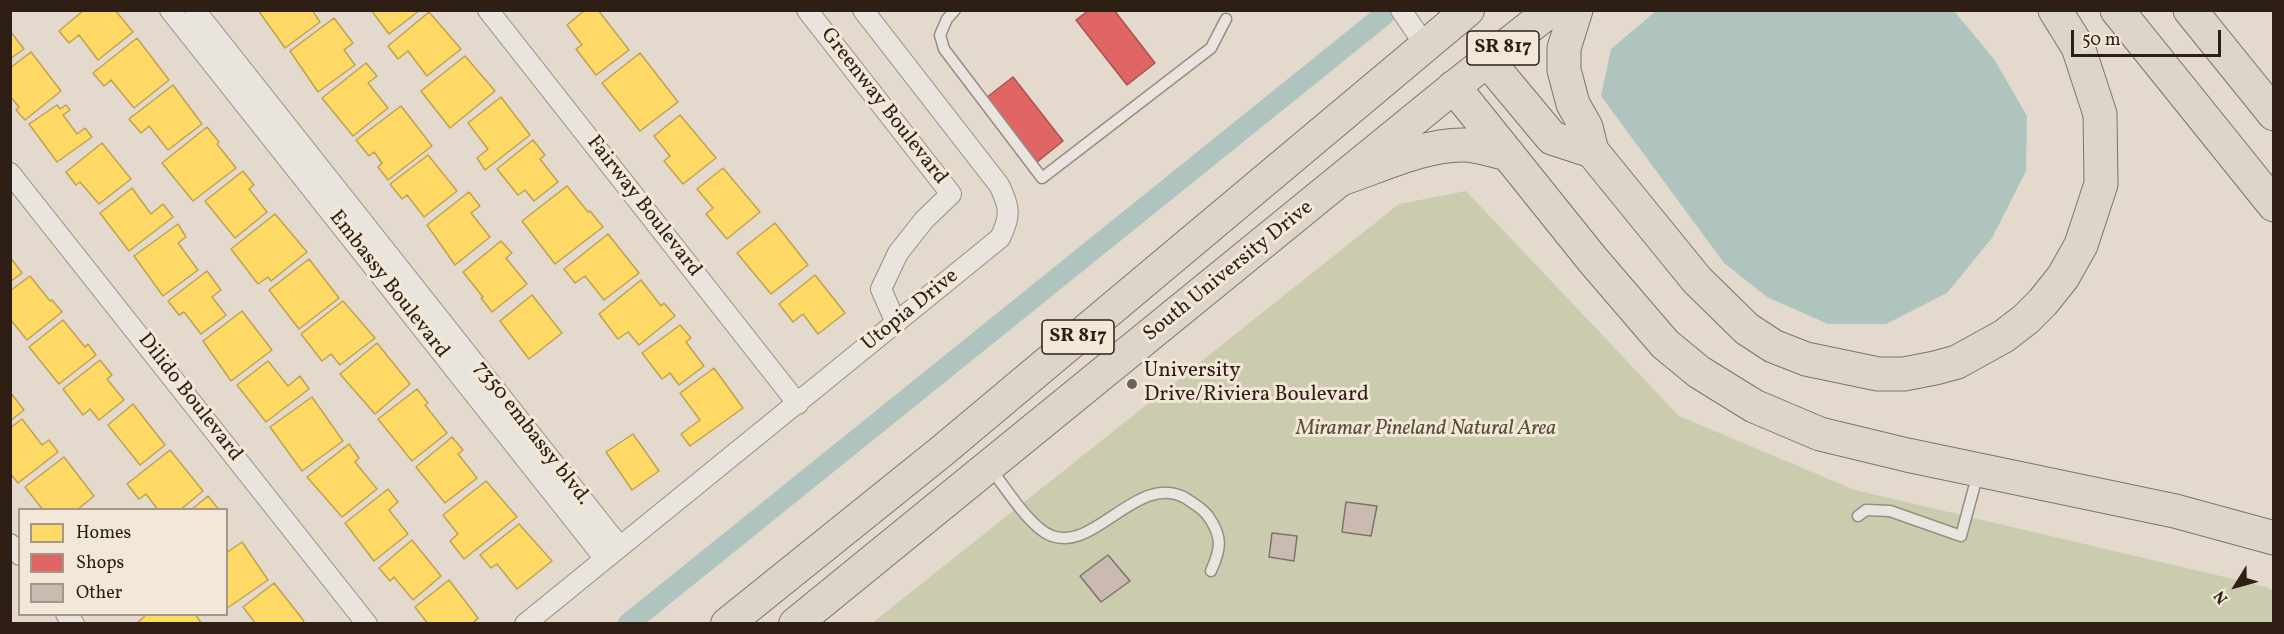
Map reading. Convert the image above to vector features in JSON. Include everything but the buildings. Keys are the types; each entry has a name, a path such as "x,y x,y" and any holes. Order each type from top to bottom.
{"highway":[{"path":"1576,10 1564,48 1564,70 1573,104 1586,127 1592,152 1711,296 1747,329 1773,346 1806,359 1878,374 1904,374 1957,362 2004,336 2043,302 2081,245 2102,184 2100,114 2078,47 2055,10"},
{"path":"2117,10 2274,205"},
{"path":"2190,10 2274,114"},
{"path":"1487,60 1552,138 1592,152"},
{"path":"1454,87 1592,259 1665,344 1699,372 1754,406 1820,434 2175,511 2274,538"},
{"path":"1344,178 1448,146 1470,146 1508,154"}],"main road":[{"name":"South University Drive","path":"795,624 1551,10"},
{"name":"SR 817","path":"727,624 942,451 1425,45 1454,15"},
{"path":"1454,15 1487,60"},
{"path":"1425,45 1454,87"}],"street":[{"name":"Embassy Boulevard","path":"170,10 613,553"},
{"name":"7350 embassy blvd.","path":"195,10 613,553"},
{"name":"Fairway Boulevard","path":"488,10 798,404"},
{"name":"Greenway Boulevard","path":"807,10 951,194 924,220 898,253 881,289 896,324"},
{"name":"Utopia Drive","path":"525,624 1000,238 1007,223 1008,204 999,185 863,10"},
{"path":"1401,10 1425,45"},
{"name":"Dilido Boulevard","path":"10,173 367,624"}],"lane":[{"path":"955,10 940,35 944,49 1042,178 1211,48 1226,19"},
{"path":"989,466 1035,525 1052,536 1069,538 1081,534 1142,499 1159,492 1180,495 1202,509 1215,526 1220,541 1211,571"},
{"path":"1858,516 1866,510 1890,511 1961,536 1978,470"}],"green space":[{"name":"Miramar Pineland Natural Area","path":"1466,191 1679,416 1855,490 2267,587 2274,591 2273,624 871,624 1399,204"}],"shaded area":[{"path":"1656,11 1954,11 1994,59 2027,116 2026,171 1992,238 1947,293 1886,324 1828,324 1767,297 1724,263 1601,96 1611,49"}],"waterway":[{"path":"628,624 1384,15"}],"place":[{"name":"University Drive/Riviera Boulevard","path":"1132,384"}]}
